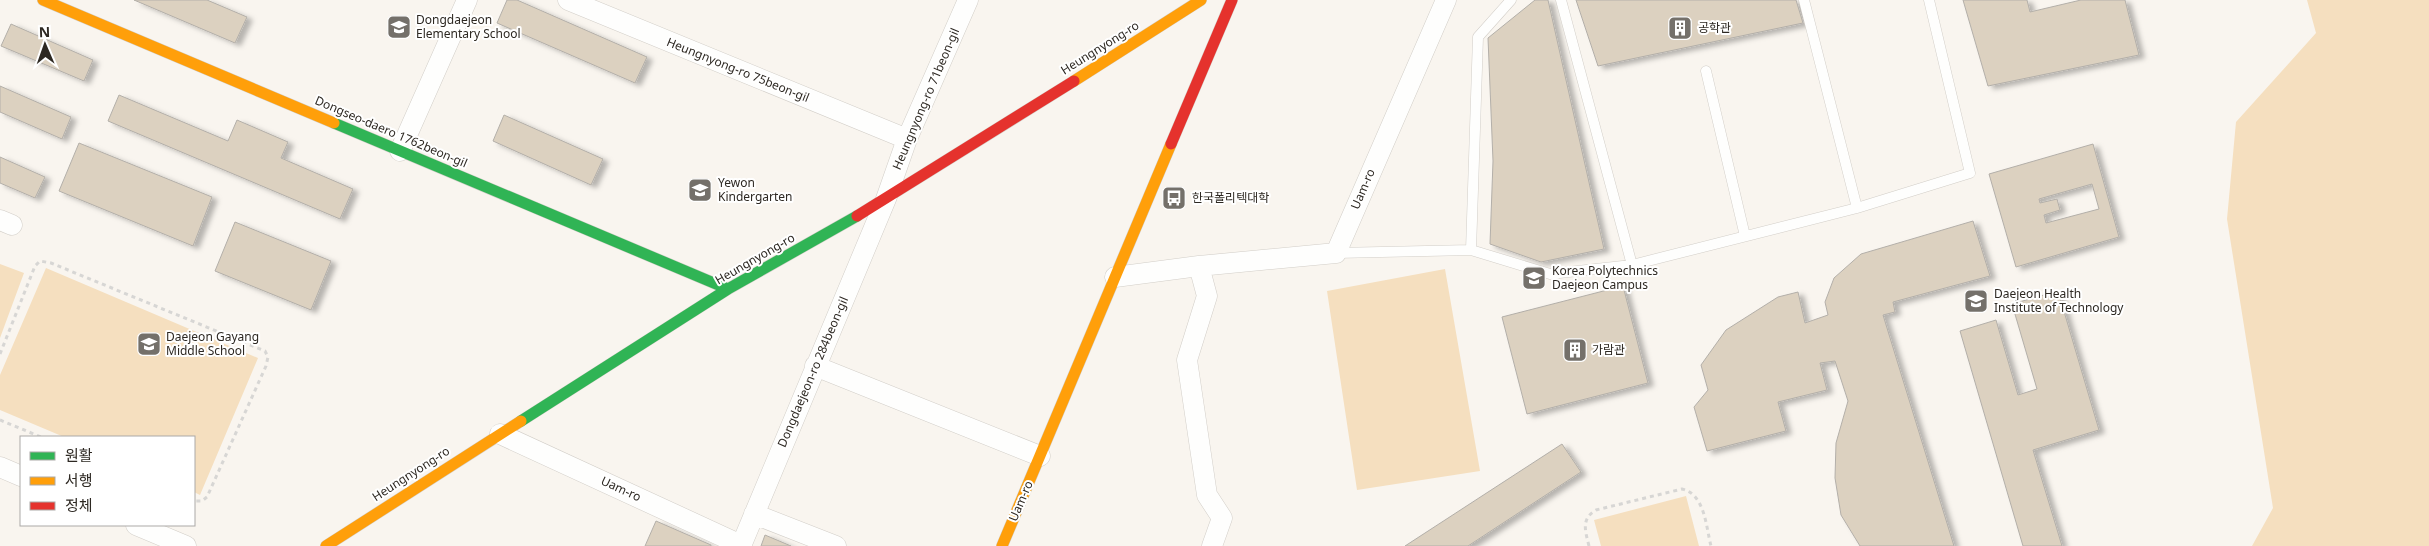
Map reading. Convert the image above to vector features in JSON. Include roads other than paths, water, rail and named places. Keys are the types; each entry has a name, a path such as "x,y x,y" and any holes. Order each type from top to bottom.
{"main road":[{"name":"Dongseo-daero 1762beon-gil","path":"43,0 728,289"},
{"name":"Heungnyong-ro","path":"326,546 728,289 886,199 1201,0"},
{"name":"Uam-ro","path":"1002,546 1232,0"}],"street":[{"path":"400,151 467,0"},
{"name":"Heungnyong-ro 75beon-gil","path":"568,0 907,140"},
{"name":"Heungnyong-ro 71beon-gil","path":"886,199 907,140 968,0"},
{"name":"Uam-ro","path":"1336,253 1446,0"},
{"name":"Dongdaejeon-ro 284beon-gil","path":"741,546 886,199"},
{"path":"1115,277 1200,266 1336,253"},
{"path":"1200,266 1207,296 1187,360 1207,495 1222,518 1212,546"},
{"path":"815,366 1040,456"},
{"name":"Uam-ro","path":"500,434 741,546"},
{"path":"0,467 20,476"},
{"path":"754,514 836,546"},
{"path":"138,526 186,546"}],"lane":[{"path":"1471,250 1478,37 1511,0"},
{"path":"1561,0 1632,265"},
{"path":"1804,0 1857,208"},
{"path":"1336,253 1471,250 1550,274 1632,265 1857,208 1970,173 1929,0"},
{"path":"1706,71 1745,236"}],"place":[{"name":"Dongdaejeon Elementary School","path":"399,27"},
{"name":"공학관","path":"1680,28"},
{"name":"Yewon Kindergarten","path":"700,190"},
{"name":"한국폴리텍대학","path":"1174,198"},
{"name":"Korea Polytechnics Daejeon Campus","path":"1534,278"},
{"name":"Daejeon Health Institute of Technology","path":"1976,301"},
{"name":"Daejeon Gayang Middle School","path":"149,344"},
{"name":"가람관","path":"1575,350"}]}
